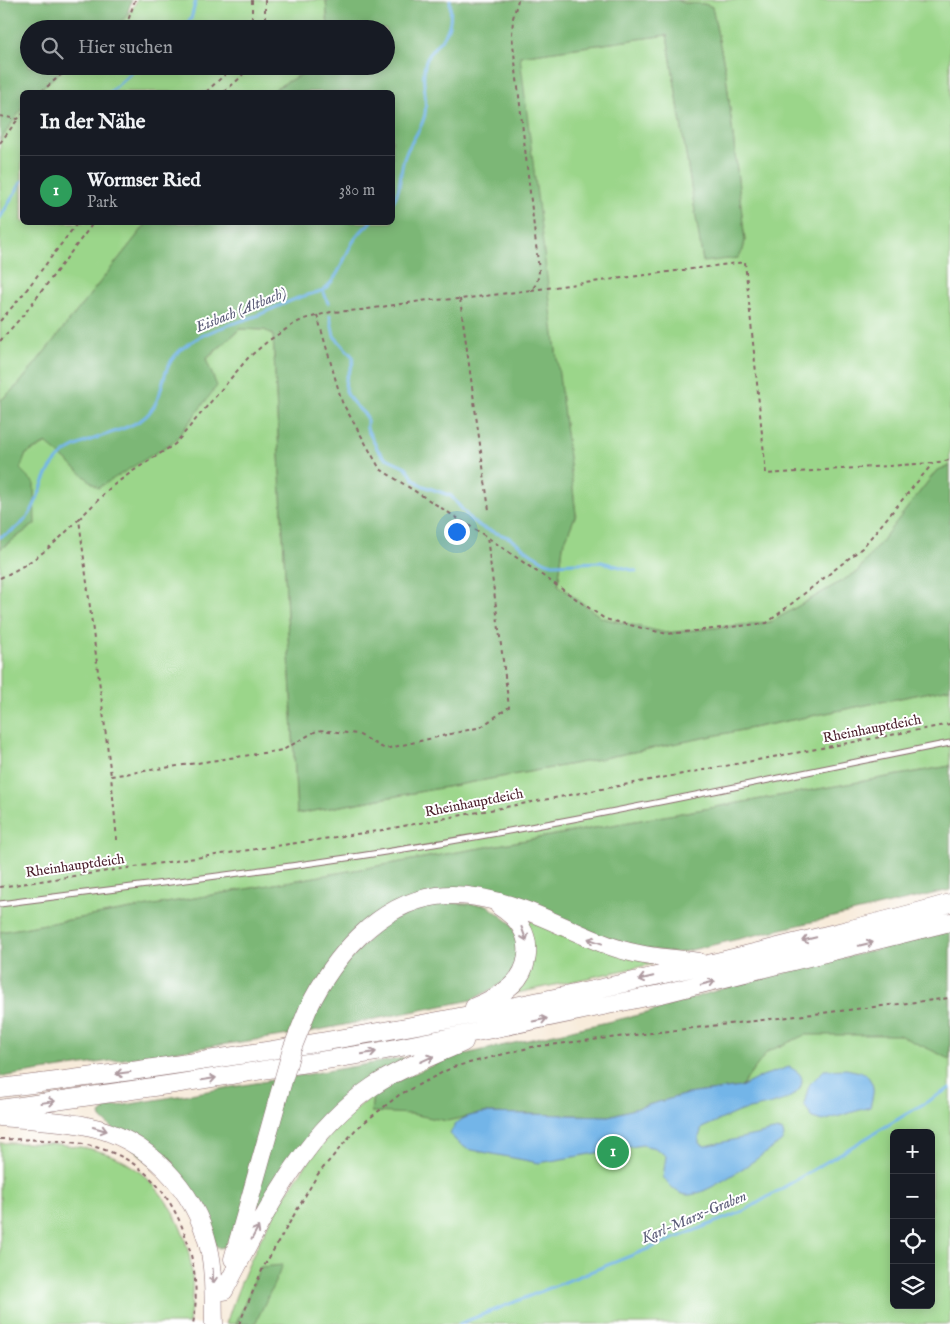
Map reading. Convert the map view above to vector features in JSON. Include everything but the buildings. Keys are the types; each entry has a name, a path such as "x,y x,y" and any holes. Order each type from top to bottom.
{"highway":[{"path":"214,1324 292,1049 308,1009 327,976 343,954 368,928 390,913 415,901 438,896 461,895 520,908 589,939 624,951 711,964"},
{"path":"444,1020 492,999 505,991 518,978 525,964 527,943 521,927 512,915 490,900"},
{"path":"0,1088 172,1067 444,1020 585,992 711,964 950,903"},
{"path":"0,1109 376,1052 661,994 950,922"},
{"path":"224,1291 285,1181 312,1145 342,1112 370,1088 395,1073 492,1029"},
{"path":"0,1117 88,1126 114,1133 141,1148 156,1160 190,1200 205,1232 212,1266 214,1324"}],"lane":[{"path":"0,904 379,853 703,794 950,743"}],"path":[{"path":"127,20 136,0"},
{"path":"252,0 252,20"},
{"path":"265,0 265,20"},
{"path":"518,0 513,18 512,35 539,271 538,282 531,290"},
{"path":"43,90 61,75"},
{"path":"208,90 224,75"},
{"path":"226,90 242,75"},
{"path":"0,116 18,119"},
{"path":"0,143 20,116"},
{"path":"0,321 21,297 76,225"},
{"path":"0,341 25,313 92,225"},
{"path":"0,578 41,556 111,487 175,444 240,367 259,348 294,324 331,312 398,306 428,300 460,299 746,262 766,474 933,463 950,460"},
{"path":"460,299 489,510"},
{"path":"317,315 342,402 380,469 487,536 604,619 667,634 767,623 862,548 933,463"},
{"path":"79,519 111,776 117,840"},
{"path":"111,776 283,750 318,730 358,734 385,750 481,727 509,707 487,536"},
{"name":"Rheinhauptdeich","path":"0,887 377,831 950,724"},
{"path":"239,1324 263,1268 318,1174 356,1130 398,1095 453,1067 532,1047 950,998"},
{"path":"0,1139 71,1142 102,1149 122,1157 155,1182 170,1202 186,1235 195,1276 193,1324"}],"green space":[{"path":"0,0 132,0 126,17 122,20 20,20 20,75 57,75 39,90 20,90 20,111 0,141"},
{"path":"137,0 326,0 327,20 122,20"},
{"path":"326,0 677,0 712,7 726,74 745,241 743,250 738,258 703,262 667,35 520,56 576,514 563,546 558,585 602,618 666,633 771,622 857,572 937,470 950,466 950,688 584,762 297,814 273,334 264,330 240,329 206,359 217,386 175,441 98,488 46,443 26,454 20,469 34,483 35,524 0,549 0,401 19,384 145,225 395,225 395,90 274,90 300,75 395,75 395,20 327,20"},
{"path":"677,0 950,0 950,466 937,470 857,572 771,622 666,633 602,618 558,585 563,546 576,514 519,56 667,35 703,261 737,258 743,250 745,241 726,74 712,7"},
{"path":"57,75 300,75 274,90 39,90"},
{"path":"20,111 20,225 145,225 19,384 0,401 0,141"},
{"path":"240,329 264,330 273,333 297,814 584,762 950,688 950,766 0,932 0,549 35,524 19,469 26,454 206,360"},
{"path":"950,766 950,890 678,953 635,947 481,893 387,909 289,1035 0,1077 0,932"},
{"path":"432,902 487,905 512,924 521,950 510,979 472,1000 303,1033 331,979 384,923"},
{"path":"522,918 653,964 508,995"},
{"path":"950,931 950,1059 899,1035 805,1035 767,1052 741,1087 687,1094 609,1116 484,1113 447,1121 411,1114 371,1112 373,1095 392,1083 452,1057 647,1013 721,989"},
{"path":"950,994 950,1324 226,1324 247,1268 260,1240 290,1187 327,1139 350,1114 373,1095 371,1112"},
{"path":"404,1058 405,1060 383,1072 261,1212 233,1233 224,1247 219,1248 216,1246 206,1217 101,1118 100,1114 107,1108"},
{"path":"0,1143 39,1143 77,1146 102,1152 121,1159 152,1184 165,1200 184,1236 192,1274 189,1324 0,1324"},
{"path":"283,1265 255,1324 236,1324 260,1267"}],"water":[{"path":"789,1067 798,1072 802,1078 800,1089 794,1095 776,1103 738,1112 702,1128 699,1137 699,1143 705,1146 778,1130 783,1132 784,1137 781,1142 748,1165 696,1194 683,1194 676,1191 668,1183 663,1177 666,1156 655,1148 642,1145 539,1163 467,1149 455,1140 450,1133 456,1124 464,1118 484,1113 609,1116 687,1094 741,1087 762,1076"},
{"path":"846,1069 865,1073 869,1078 873,1089 870,1107 823,1121 812,1118 804,1104 809,1085 824,1070"}],"waterway":[{"name":"Eisbach (Altbach)","path":"190,20 196,0"},
{"name":"Eisbach (Altbach)","path":"395,198 406,153 425,114 424,68 429,55 445,35 449,26 450,0"},
{"name":"Eisbach (Altbach)","path":"112,90 129,75"},
{"name":"Eisbach (Altbach)","path":"0,218 20,184"},
{"name":"Eisbach (Altbach)","path":"0,537 15,529 25,520 32,510 52,466 61,456 70,449 132,425 149,413 157,400 167,369 181,350 191,342 210,332 323,290 333,280 355,239 368,225"},
{"path":"323,290 328,303"},
{"path":"330,316 334,336 353,357 345,383 347,394 367,417 367,429 384,457 406,467 413,478 421,485 451,496 471,520 483,528 510,538 546,562 553,564 601,562 636,571"},
{"name":"Karl-Marx-Graben","path":"459,1324 746,1210 950,1088"}],"place":[{"name":"Wormser Ried","path":"613,1152"}]}
